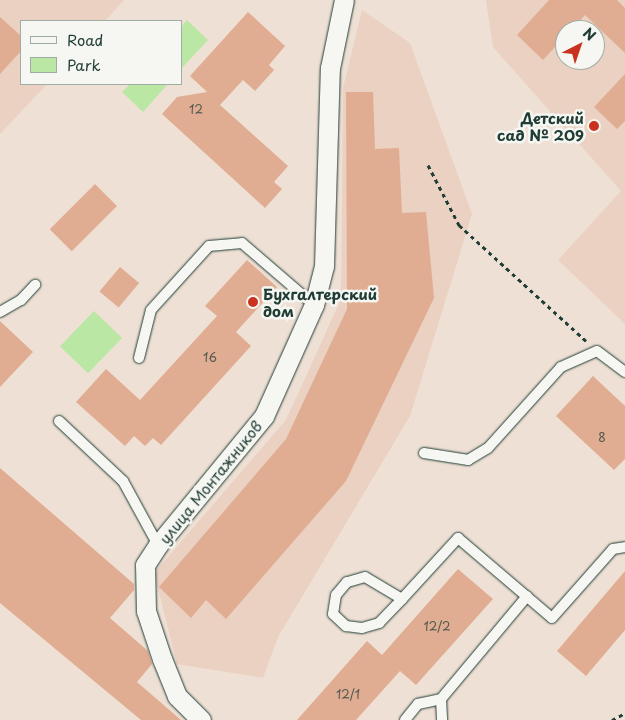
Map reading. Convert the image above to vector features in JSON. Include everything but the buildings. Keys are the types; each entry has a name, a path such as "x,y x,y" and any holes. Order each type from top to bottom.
{"street":[{"name":"улица Монтажников","path":"201,720 177,696 146,611 145,565 158,545 264,416 314,305 324,266 330,68 344,0"}],"lane":[{"path":"139,358 151,310 209,246 242,243 314,305"},
{"path":"0,312 21,300 35,285"},
{"path":"424,453 468,460 488,448 561,368 597,351 625,372"},
{"path":"59,421 123,480 158,545"},
{"path":"402,599 365,578 347,582 341,588 336,595 333,614 346,626 362,628 379,623 402,599 458,538 552,618 613,549 625,547"},
{"path":"405,720 418,704 441,699 527,596"},
{"path":"441,699 442,720"}],"path":[{"path":"428,164 459,225 597,351"},
{"path":"612,720 625,713"}],"shaded area":[{"path":"0,0 124,0 106,20 20,20 20,85 46,85 0,134"},
{"name":"Детский сад № 209","path":"486,0 625,0 625,324 558,260 621,191 493,47"},
{"path":"362,10 410,43 472,214 410,416 278,637 263,678 177,664 154,573 286,420 341,299 343,88"}],"green space":[{"path":"187,20 208,40 182,68 182,26"},
{"path":"129,85 167,85 143,112 122,92"},
{"path":"94,311 122,338 88,373 60,346"}],"place":[{"name":"Детский сад № 209","path":"594,126"},
{"name":"Бухгалтерский дом","path":"253,302"}]}
